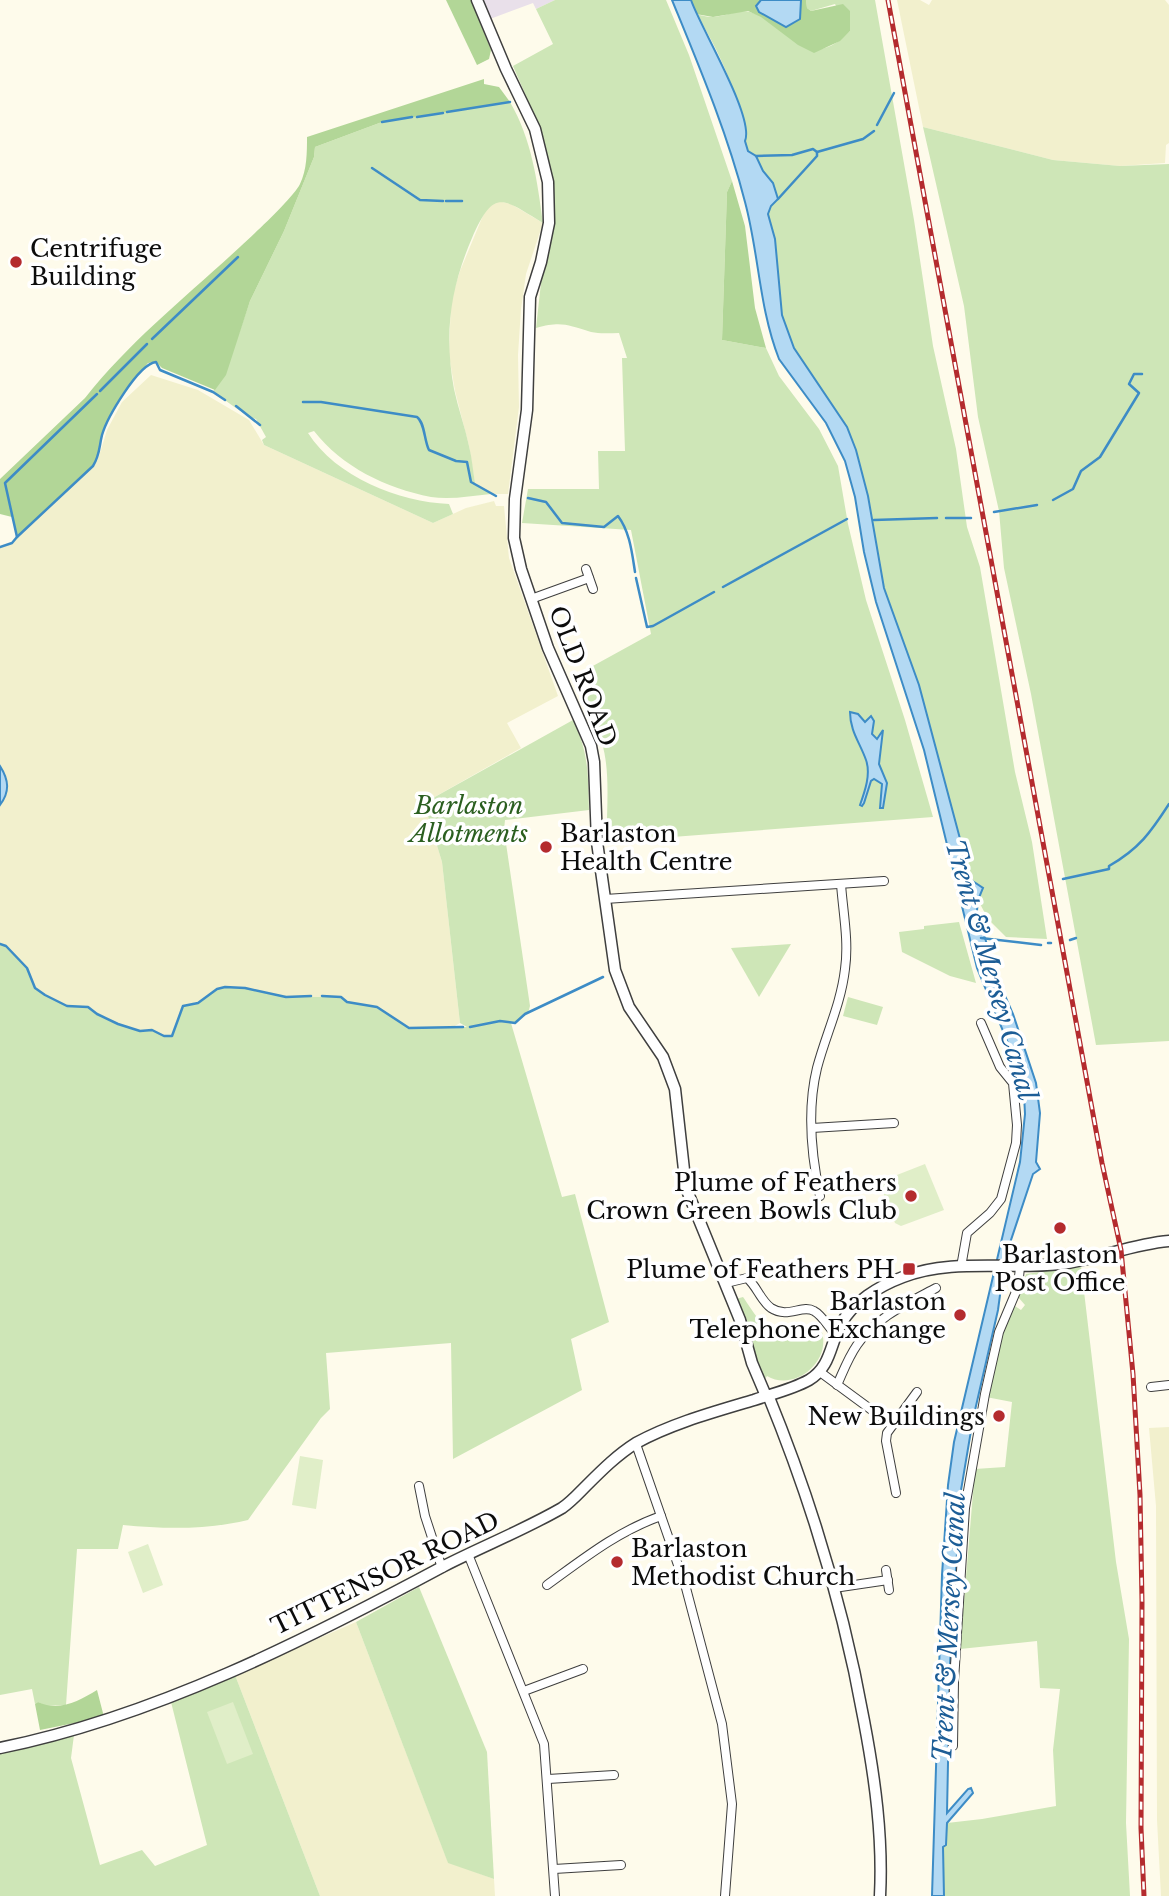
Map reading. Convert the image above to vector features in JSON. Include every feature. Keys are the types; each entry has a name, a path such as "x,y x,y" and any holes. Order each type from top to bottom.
{"street":[{"name":"OLD ROAD","path":"477,0 535,129 548,182 549,223 530,297 527,410 513,520 516,550 548,648 591,746 597,842 615,970 629,1007 649,1035 670,1074 675,1089 686,1188 726,1283 757,1376 809,1502 834,1588 857,1681 871,1760 879,1825 880,1896"},
{"path":"531,599 587,573 593,589"},
{"path":"605,899 884,881"},
{"path":"821,1196 810,1113 814,1083 846,967 841,884"},
{"path":"961,1267 967,1233 1001,1199 1016,1143 1013,1083 1000,1067 981,1023"},
{"path":"812,1128 894,1123"},
{"path":"892,1425 820,1372 827,1363 836,1335 854,1307 886,1284 921,1271 961,1267 1020,1267 1083,1261 1133,1246 1169,1241"},
{"path":"953,1746 954,1681 965,1508 977,1434 999,1332 1018,1287 1020,1267"},
{"path":"726,1283 747,1278 771,1308 789,1313 811,1310 816,1312 836,1335"},
{"path":"837,1385 862,1338 895,1309 936,1288"},
{"name":"TITTENSOR ROAD","path":"0,1748 114,1718 293,1643 356,1614 567,1505 612,1460 636,1444 679,1424 802,1383 820,1372"},
{"path":"1151,1387 1169,1385"},
{"path":"896,1493 886,1441 887,1433 917,1392"},
{"path":"636,1444 686,1588 722,1724 732,1804 725,1896"},
{"path":"419,1486 425,1516 442,1568"},
{"path":"547,1585 597,1548 639,1524 661,1516"},
{"path":"468,1554 544,1744 555,1896"},
{"path":"834,1588 887,1575 889,1590"},
{"path":"524,1691 583,1669"},
{"path":"548,1779 614,1775"},
{"path":"540,1826 551,1825"},
{"path":"554,1869 621,1865"}],"shaded area":[{"path":"482,0 555,0 536,9 533,3 490,19"},
{"path":"897,0 920,0 929,5 932,0 1165,0 1169,5 1169,143 1166,145 1165,163 1120,166 1053,160 923,127"},
{"path":"499,201 511,204 543,223 526,274 521,309 519,407 508,494 491,494 475,483 449,355 451,300 460,271 484,213 490,205"},
{"path":"151,375 198,390 249,420 264,445 433,523 466,508 494,501 496,506 504,506 509,558 558,696 507,723 521,748 424,803 442,862 460,1023 453,1027 409,1028 377,1007 347,1002 340,997 286,997 245,988 183,1006 172,1036 164,1036 156,1031 140,1031 118,1024 88,1007 67,1006 45,995 35,988 27,967 6,946 0,944 0,805 8,788 0,766 0,547 12,543 93,466 107,430 122,402"},
{"path":"1169,1427 1169,1896 1161,1896 1157,1820 1156,1506 1149,1428"},
{"path":"356,1622 448,1862 494,1879 495,1896 320,1896 235,1675"}],"green space":[{"path":"446,0 471,0 491,50 489,59 477,65"},
{"path":"555,0 666,0 689,55 732,181 727,192 722,340 766,348 779,376 819,429 838,466 866,600 933,817 607,842 605,755 596,726 571,678 651,634 631,530 522,523 528,489 599,489 598,451 625,451 622,358 627,358 619,333 594,333 558,324 536,328 541,283 552,232 551,178 536,119 513,66 553,44 536,9"},
{"path":"691,0 806,0 807,8 811,11 843,4 850,11 850,31 840,41 814,53 748,11 713,17 696,14"},
{"path":"806,0 875,0 933,346 956,449 967,527 980,567 1015,772 1032,842 1047,939 1006,937 988,919 978,900 981,886 971,881 919,685 884,588 868,496 856,450 847,427 794,348 782,315 775,239 768,214 778,199 756,156 748,151 745,141 747,137 733,89 720,57 696,14 712,17 750,12 764,18 809,48 821,49 834,44 850,31 835,4 811,11 807,8"},
{"path":"484,79 484,84 499,87 510,102 382,122 315,147 314,157 284,231 250,301 226,375 215,390 162,368 156,362 148,363 110,415 93,466 17,537 12,517 0,514 0,479 85,398 140,338 290,198 304,173 307,137"},
{"path":"510,102 529,146 543,223 518,208 500,202 487,211 464,257 454,294 450,330 451,369 471,455 475,483 472,483 491,494 438,498 398,488 351,465 325,444 314,431 308,433 320,449 335,462 370,484 410,498 449,504 453,514 433,523 264,445 262,440 266,437 256,419 213,392 250,301 284,231 314,157 315,147 382,122"},
{"path":"923,127 1053,160 1120,166 1169,164 1169,1041 1096,1045 1031,694 1004,568 999,511 978,417 964,306"},
{"path":"732,181 745,226 755,308 766,348 722,340 727,192"},
{"name":"Barlaston Allotments","path":"573,720 585,754 589,810 505,820 504,830 530,1006 528,1013 511,1023 562,1197 575,1194 609,1322 571,1339 582,1390 453,1459 451,1343 326,1353 330,1409 248,1520 186,1528 123,1525 118,1549 77,1549 66,1705 35,1704 32,1689 0,1695 0,944 6,946 27,968 35,988 45,995 67,1006 88,1007 118,1024 140,1031 152,1030 164,1036 172,1035 183,1006 198,1003 217,989 225,987 245,988 286,997 341,997 347,1002 377,1007 409,1028 467,1027 460,1023 442,862 424,803"},
{"path":"959,922 976,983 950,976 902,952 899,932"},
{"path":"791,944 759,997 731,948"},
{"path":"848,997 883,1007 877,1025 843,1016"},
{"name":"Plume of Feathers Crown Green Bowls Club","path":"925,1164 944,1210 901,1226 895,1223 879,1182"},
{"path":"1081,1266 1116,1562 1129,1639 1126,1823 1130,1896 944,1896 943,1847 946,1844 947,1823 1056,1806 1053,1750 1060,1689 1040,1688 1037,1641 960,1649 975,1469 1005,1467 1012,1402 986,1397 1002,1330 1015,1306 1021,1310 1025,1305 1018,1297 1026,1274"},
{"path":"743,1297 767,1329 780,1338 794,1335 816,1322 823,1335 823,1348 814,1366 797,1378 777,1380 767,1376 765,1379 760,1372 736,1299"},
{"path":"300,1456 323,1460 316,1509 292,1505"},
{"path":"148,1544 163,1585 143,1593 128,1552"},
{"path":"419,1587 487,1752 494,1879 448,1863 356,1622"},
{"path":"235,1675 320,1896 0,1896 0,1752 74,1735 71,1758 100,1865 142,1850 155,1866 207,1845 171,1702"},
{"path":"97,1690 104,1717 40,1730 35,1704 69,1704"},
{"path":"233,1702 253,1754 227,1764 207,1712"}],"water":[{"name":"Trent & Mersey Canal","path":"672,0 691,0 735,93 746,129 748,151 756,156 773,183 778,199 768,214 775,239 782,315 794,348 847,427 856,450 868,496 884,588 919,685 971,880 983,888 977,911 996,975 1013,1014 1036,1083 1040,1113 1036,1162 1040,1169 1033,1174 1005,1258 998,1310 973,1419 961,1490 950,1664 947,1813 968,1789 971,1788 973,1793 947,1823 946,1845 943,1847 944,1896 932,1896 942,1575 948,1485 954,1442 1020,1162 1025,1114 1024,1094 1015,1060 977,968 924,750 876,602 845,461 826,423 779,359 767,320 750,222 738,176 712,100"},
{"path":"761,0 801,0 800,19 786,27 759,12 756,6"},
{"path":"850,712 858,714 865,722 871,716 874,721 872,734 877,739 883,730 879,764 887,783 883,808 880,808 882,784 874,779 864,803 860,805 868,771 864,754 853,731"},
{"path":"0,766 7,786 0,805"}],"waterway":[{"path":"877,125 894,93"},
{"path":"447,112 510,102"},
{"path":"417,117 443,113"},
{"path":"382,122 412,117"},
{"path":"778,199 817,156 817,152 863,139 874,131"},
{"path":"756,156 792,155 813,149 817,152"},
{"path":"372,168 420,200 443,201"},
{"path":"446,201 462,201"},
{"path":"152,339 238,257"},
{"path":"100,391 147,344"},
{"path":"17,537 93,466 110,417 132,381 149,365 156,362 160,370 213,392 225,400"},
{"path":"1053,500 1073,489 1081,471 1100,457 1139,393 1129,384 1134,374 1142,374"},
{"path":"0,547 12,543 17,537 5,483 97,394"},
{"path":"303,402 321,402 417,417 422,423 429,450 456,461 467,462 471,482 496,496"},
{"path":"236,406 260,425"},
{"path":"528,498 546,502 562,523 604,527 618,516 628,536 635,572"},
{"path":"994,512 1037,505"},
{"path":"874,520 937,518"},
{"path":"946,518 971,518"},
{"path":"723,587 847,519"},
{"path":"636,578 647,627 714,592"},
{"path":"1063,879 1109,869 1109,866 1143,839 1169,804"},
{"name":"Trent & Mersey Canal","path":"981,938 1041,945"},
{"path":"1070,940 1076,938"},
{"path":"0,944 6,946 27,968 35,988 45,995 67,1006 88,1007 118,1024 140,1031 152,1030 164,1036 172,1036 183,1006 198,1003 217,989 245,988 286,997 311,996"},
{"path":"470,1027 500,1021 515,1023 525,1014 603,977"},
{"path":"322,996 341,997 347,1002 377,1007 409,1028 463,1027"}],"railway":[{"path":"888,0 1102,1163 1121,1250 1133,1374 1140,1495 1141,1828 1144,1896"}],"place":[{"name":"Centrifuge Building","path":"16,262"},
{"name":"Barlaston Health Centre","path":"546,847"},
{"name":"Plume of Feathers Crown Green Bowls Club","path":"911,1196"},
{"name":"Barlaston Post Office","path":"1060,1228"},
{"name":"Plume of Feathers PH","path":"909,1269"},
{"name":"Barlaston Telephone Exchange","path":"960,1315"},
{"name":"New Buildings","path":"999,1416"},
{"name":"Barlaston Methodist Church","path":"617,1562"}]}
